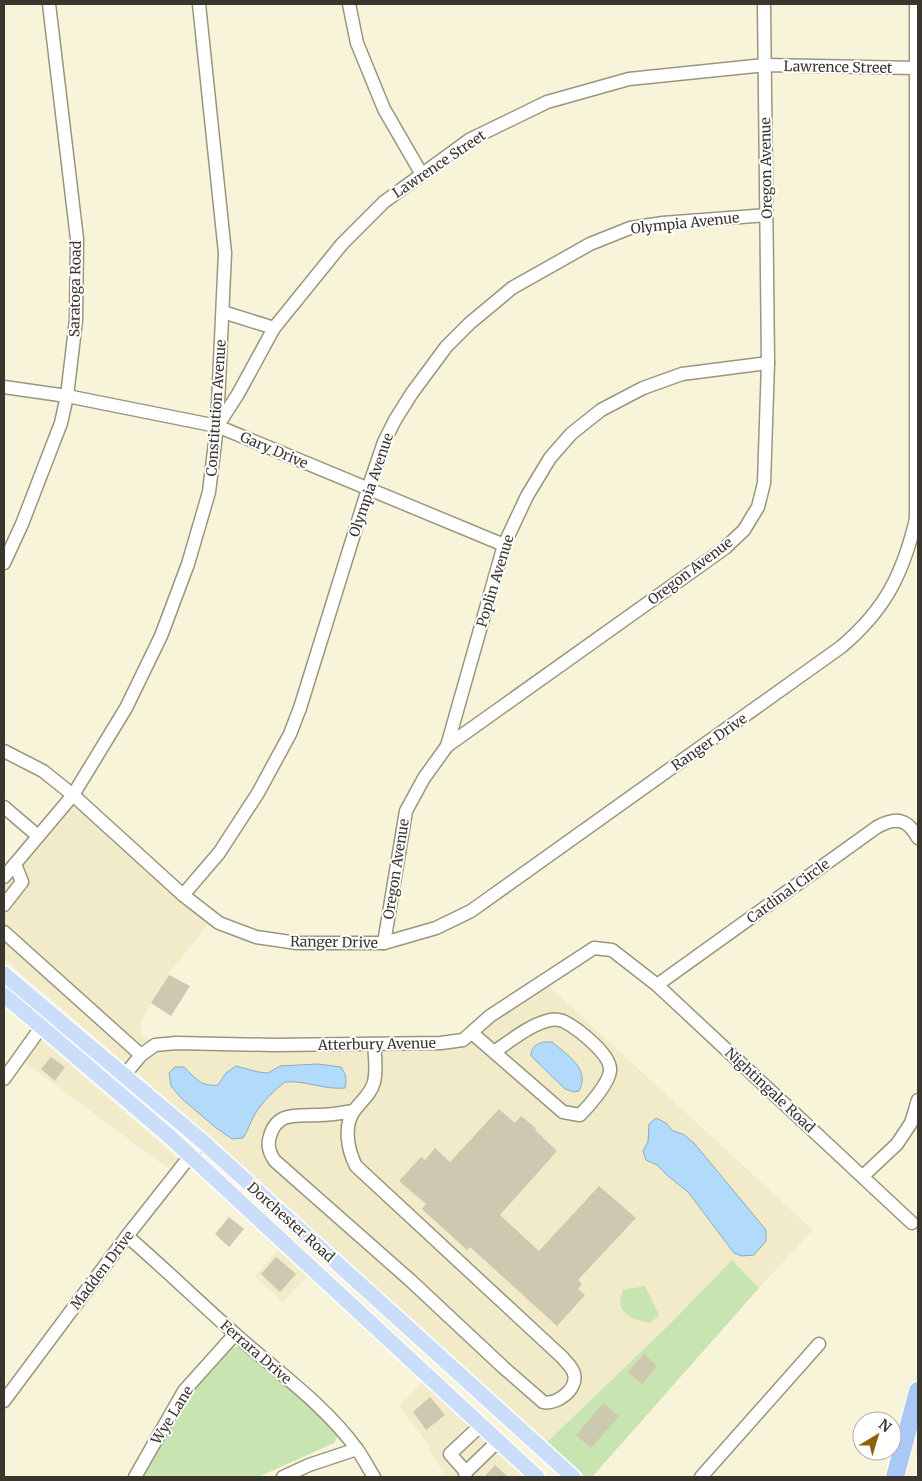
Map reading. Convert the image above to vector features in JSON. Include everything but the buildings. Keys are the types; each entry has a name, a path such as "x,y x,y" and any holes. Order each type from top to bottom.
{"highway":[{"path":"894,1477 918,1391"}],"main road":[{"name":"Dorchester Road","path":"4,974 46,1021 113,1089 190,1156 537,1477"},
{"name":"Dorchester Road","path":"4,996 46,1021 123,1075 202,1141 573,1477"}],"street":[{"name":"Saratoga Road","path":"4,563 22,524 61,423 67,396 76,320 76,239 49,4"},
{"name":"Constitution Avenue","path":"4,877 73,795 126,708 164,627 188,564 209,492 217,426 225,253 199,4"},
{"path":"349,4 356,43 384,109 421,173"},
{"name":"Oregon Avenue","path":"384,943 406,811 424,778 447,746 725,548 744,530 758,508 764,483 768,363 764,4"},
{"name":"Ranger Drive","path":"4,751 43,771 73,795 184,895 219,923 256,937 297,943 384,943 436,928 471,911 842,647 873,617 892,588 904,561 916,519 916,4"},
{"name":"Lawrence Street","path":"217,426 238,394 274,328 342,244 384,202 421,173 469,140 547,102 629,79 765,65 916,68"},
{"name":"Olympia Avenue","path":"184,895 219,852 258,793 290,734 300,708 384,442 412,393 446,347 470,322 512,288 590,244 630,228 663,223 766,215"},
{"path":"222,312 274,328"},
{"name":"Poplin Avenue","path":"447,746 504,545 527,496 550,458 571,434 602,410 643,388 682,374 768,363"},
{"name":"Gary Drive","path":"4,387 67,396 217,426 504,545"},
{"path":"4,807 38,836"},
{"name":"Cardinal Circle","path":"657,985 877,827 890,820 904,821 913,828 918,838"},
{"path":"4,905 22,882 15,864"},
{"path":"4,932 141,1055"},
{"name":"Atterbury Avenue","path":"113,1089 141,1055 155,1045 176,1043 274,1045 441,1043 463,1040 490,1016 594,948 612,950 625,961"},
{"name":"Nightingale Road","path":"625,961 657,985 912,1222"},
{"path":"472,1032 494,1052 563,1112 580,1115 598,1095 610,1072 608,1059 592,1042 564,1021 552,1020 526,1030 494,1052"},
{"path":"4,1079 46,1021"},
{"path":"354,1111 296,1115 280,1120 271,1131 269,1153 274,1161 410,1280 543,1402 552,1402 560,1399 573,1386 575,1380 574,1372 562,1358 356,1166 351,1156 348,1142 349,1127 354,1111 368,1094 374,1083 376,1066 374,1044"},
{"path":"863,1176 897,1144 911,1123 918,1100"},
{"name":"Madden Drive","path":"4,1401 127,1236 202,1141"},
{"name":"Ferrara Drive","path":"127,1236 337,1425 357,1449 374,1477"},
{"name":"Wye Lane","path":"135,1477 184,1390 235,1334"},
{"path":"700,1477 819,1344"},
{"path":"481,1425 450,1454 466,1474 498,1441"},
{"path":"283,1477 309,1465 357,1449"}],"shaded area":[{"path":"73,795 213,918 170,972 142,1019 140,1032 155,1045 463,1040 543,981 813,1230 759,1288 732,1260 669,1325 546,1443 409,1320 302,1219 144,1079 4,959 4,877"},
{"path":"36,1035 184,1164 176,1174 19,1058"},
{"path":"278,1250 307,1277 283,1302 255,1276"},
{"path":"422,1382 526,1477 446,1477 429,1450 431,1448 399,1406"}],"green space":[{"path":"732,1260 759,1288 592,1477 586,1477 546,1443 669,1325"},
{"path":"645,1286 659,1315 650,1323 627,1314 621,1307 620,1302 623,1290"},
{"path":"229,1347 238,1347 248,1351 334,1428 338,1436 334,1443 258,1477 143,1477 188,1392"}],"water":[{"path":"544,1042 552,1042 576,1063 582,1076 579,1091 574,1092 565,1089 531,1056 534,1046"},
{"path":"318,1064 341,1067 346,1077 345,1088 285,1082 258,1109 243,1138 232,1139 181,1098 171,1086 169,1073 175,1067 184,1067 203,1083 218,1085 226,1073 236,1066 268,1073 280,1066"},
{"path":"656,1118 666,1123 673,1131 683,1134 694,1143 766,1230 766,1241 754,1255 742,1256 734,1253 688,1192 657,1165 646,1160 643,1151 648,1142 649,1124"}]}
